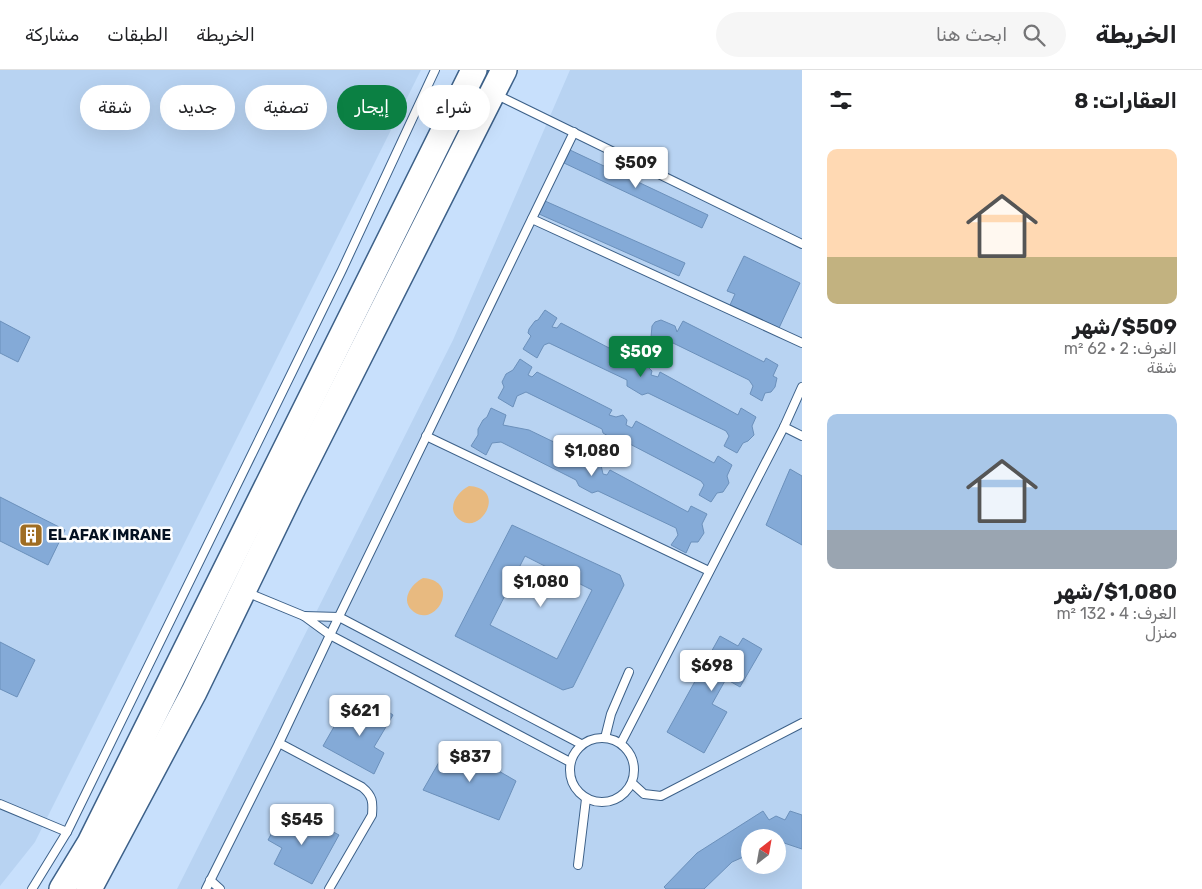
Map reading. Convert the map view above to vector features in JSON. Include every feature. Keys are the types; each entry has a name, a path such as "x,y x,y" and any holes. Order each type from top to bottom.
{"main road":[{"path":"62,889 90,842 474,70"},
{"path":"89,889 194,692 291,492 504,70"}],"lane":[{"path":"32,889 67,832 342,270 435,70"},
{"path":"493,93 802,244"},
{"path":"206,889 279,743 574,132"},
{"path":"532,219 802,343"},
{"path":"621,743 784,427 802,387"},
{"path":"784,427 802,436"},
{"path":"426,436 709,571"},
{"path":"243,590 304,616 330,635 570,762"},
{"path":"304,616 339,618 581,744"},
{"path":"605,738 611,714 629,672"},
{"path":"632,783 644,794 661,796 802,723"},
{"path":"605,738 621,743 629,751 634,761 635,772 632,783 618,799 602,802 586,799 572,783 569,773 570,762 574,752 581,744 590,739 605,738"},
{"path":"279,743 362,787 370,794 373,802 372,815 329,889"},
{"path":"578,865 586,799"},
{"path":"0,804 67,832"},
{"path":"210,880 220,889"}],"shaded area":[{"path":"0,70 421,70 407,98 407,85 337,85 337,130 391,130 35,842 0,886"},
{"path":"570,70 802,70 802,889 177,889 453,340"},
{"path":"469,486 481,489 487,494 489,502 487,510 482,517 476,522 468,523 456,516 453,506 460,492"},
{"path":"423,578 435,581 441,587 443,594 437,609 430,614 422,615 410,608 407,598 414,584"}],"building":[{"path":"570,150 708,215 702,228 564,163"},
{"path":"545,201 685,263 679,276 539,214"},
{"path":"744,256 800,283 779,328 730,305 735,294 727,291"},
{"path":"545,310 557,318 552,327 557,328 561,323 636,362 636,367 642,369 648,367 652,371 651,375 658,377 660,372 738,415 741,408 756,417 752,426 754,435 743,443 737,453 724,446 729,436 726,431 648,393 642,395 627,386 627,380 549,343 544,345 537,358 523,349 531,336 528,333 529,329"},
{"path":"661,320 675,326 677,332 683,321 764,362 766,358 778,365 773,376 777,378 775,387 771,392 765,393 762,401 750,394 753,386 749,380 673,343 666,346 651,337 652,326 655,322"},
{"path":"0,321 30,337 18,362 0,353"},
{"path":"520,359 532,367 528,375 532,377 537,372 612,410 609,415 616,417 623,415 627,420 626,425 632,428 636,421 714,463 718,456 732,465 727,476 729,483 723,492 717,493 711,502 699,495 704,485 701,481 626,442 618,442 603,433 602,429 526,392 517,396 513,407 498,398 504,387 502,382 506,374 513,370"},
{"path":"491,408 506,415 503,425 529,430 587,458 584,464 591,466 597,462 601,465 603,474 607,475 610,470 688,512 691,506 707,514 702,524 704,533 698,542 691,542 686,553 671,545 678,535 676,528 598,491 592,493 579,486 576,480 501,442 492,443 486,455 471,446 478,435 478,429"},
{"path":"790,469 802,476 802,545 766,525"},
{"name":"EL AFAK IMRANE","path":"0,497 65,530 48,565 0,541"},
{"path":"512,525 620,575 624,585 573,687 563,690 455,636","holes":["525,556 592,590 557,659 490,625"]},
{"path":"720,636 738,646 743,638 762,649 740,687 726,679 712,704 727,712 704,753 667,732"},
{"path":"0,642 35,660 17,697 0,689"},
{"path":"374,702 393,715 374,747 384,753 374,774 323,746 343,711 349,715 369,712"},
{"path":"450,743 516,781 499,820 423,790"},
{"path":"763,811 769,820 776,816 785,820 790,811 802,815 802,849 786,844 786,829 741,829 741,858 732,862 704,889 666,889 664,887 697,853"},
{"path":"298,813 339,835 312,884 274,864 282,848 268,840 282,814 294,821"}],"place":[{"name":"EL AFAK IMRANE","path":"31,535"}]}
